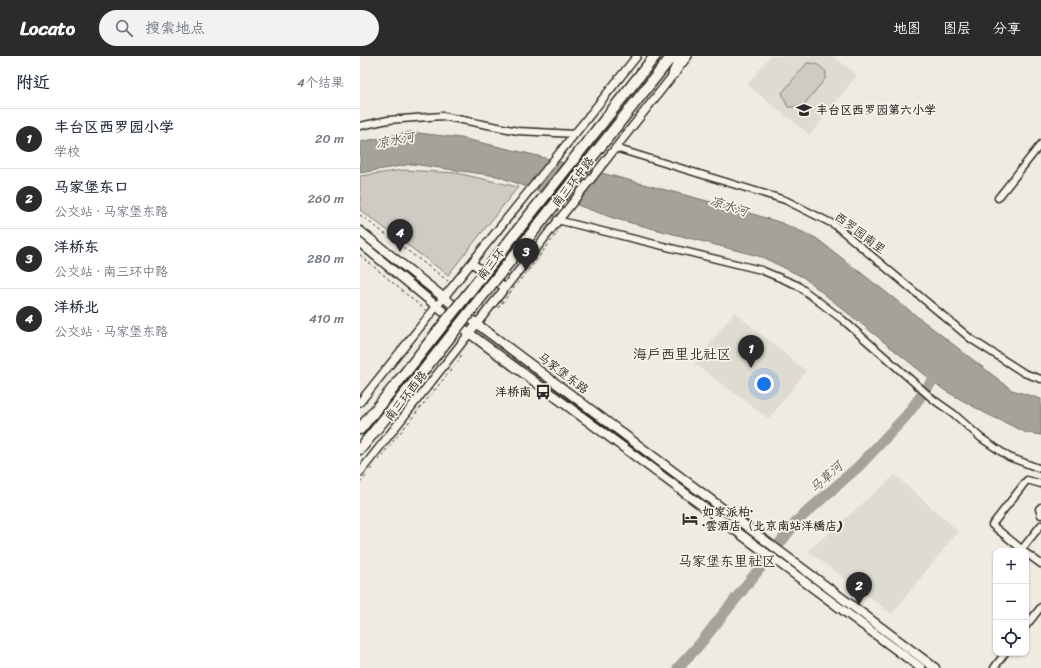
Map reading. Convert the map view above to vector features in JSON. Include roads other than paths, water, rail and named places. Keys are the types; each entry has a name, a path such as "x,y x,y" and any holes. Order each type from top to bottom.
{"highway":[{"path":"636,81 648,56"},
{"name":"南三环","path":"360,429 655,56"},
{"name":"南三环","path":"360,449 672,56"},
{"path":"674,73 682,56"}],"main road":[{"name":"马家堡东路","path":"360,231 445,297 477,324 750,534"},
{"name":"马家堡东路","path":"360,243 469,333 750,534"},
{"path":"750,534 934,668"},
{"path":"790,564 921,668"}],"street":[{"path":"360,402 637,56"},
{"name":"南三环中路","path":"477,324 604,160 688,56"},
{"path":"360,126 388,120 442,116 518,131 575,134"},
{"path":"998,198 1041,144"},
{"name":"西罗园南里","path":"615,148 785,200 835,225 971,339 1024,373 1041,379"},
{"path":"557,220 761,270 798,285 843,320 934,400 954,414 981,438 1009,457 1041,469"},
{"path":"472,264 505,288"},
{"name":"南三环西路","path":"360,472 477,324"},
{"path":"1020,548 992,525 1027,480 1041,484"},
{"path":"1041,507 1039,509 1041,515"},
{"path":"1026,548 1041,525"},
{"path":"1029,555 1041,564"},
{"path":"1029,622 1041,607"},
{"path":"994,668 1003,656"}],"water":[{"name":"凉水河","path":"410,132 461,138 530,154 730,207 782,223 816,238 1012,390 1041,399 1041,435 1027,433 985,413 944,390 803,277 762,257 616,219 497,176 412,164 360,173 360,142"}],"waterway":[{"name":"马草河","path":"678,668 699,645 798,520 859,466 906,416 941,369"}],"place":[{"name":"丰台区西罗园第六小学","path":"804,110"},
{"name":"洋桥北","path":"400,252"},
{"name":"洋桥东","path":"526,271"},
{"name":"丰台区西罗园小学","path":"751,368"},
{"name":"洋桥南","path":"543,392"},
{"name":"如家派柏· ·雲酒店（北京南站洋橋店)","path":"690,519"},
{"name":"马家堡东口","path":"859,605"}],"district":[{"name":"海户西里北社区","path":"682,354"},
{"name":"马家堡东里社区","path":"727,561"}]}
